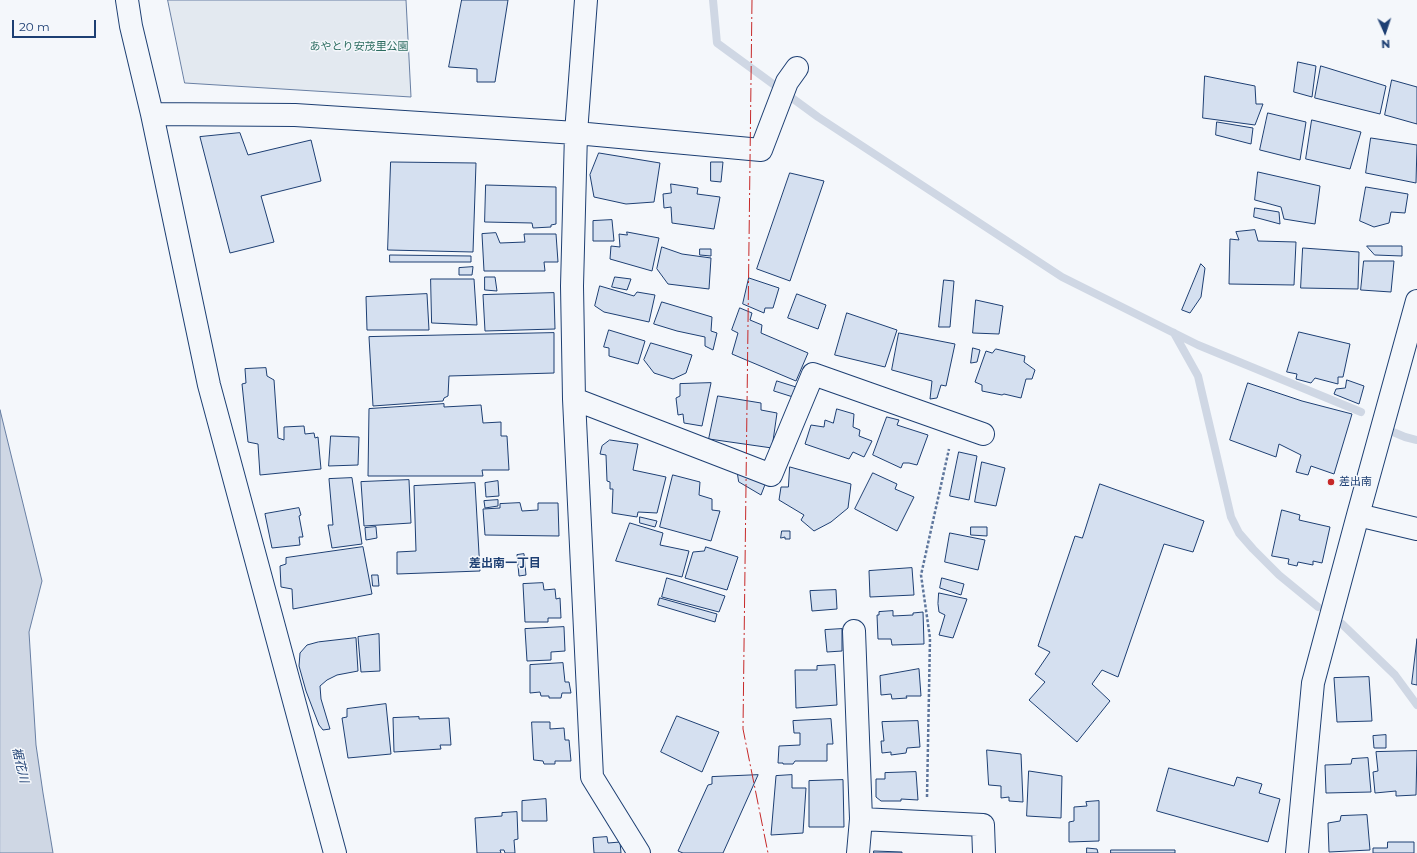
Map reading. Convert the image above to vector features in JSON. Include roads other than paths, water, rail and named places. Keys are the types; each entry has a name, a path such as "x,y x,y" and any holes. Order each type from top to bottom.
{"street":[{"path":"127,0 131,26 152,114 209,385 335,853"},
{"path":"586,0 576,132 572,286 574,399 592,777 639,853"},
{"path":"152,114 295,115 576,132 760,150 788,83"},
{"path":"1297,853 1313,683 1417,301"},
{"path":"574,399 771,475 813,374 983,434"},
{"path":"1358,515 1417,529"},
{"path":"854,631 861,819 858,853"},
{"path":"861,819 983,825 984,853"}],"water":[{"name":"裾花川","path":"0,410 42,581 29,632 36,745 53,853 0,853"}],"waterway":[{"path":"713,0 717,43 818,117 1062,277 1198,345 1361,412"},
{"path":"1174,333 1198,376 1231,517 1239,533 1279,575 1318,607"},
{"path":"1393,432 1417,440"},
{"path":"1342,624 1395,675 1417,705"}],"place":[{"name":"差出南","path":"1331,482"}],"district":[{"name":"差出南一丁目","path":"505,563"}],"park label":[{"name":"あやとり安茂里公園","path":"359,47"}]}
